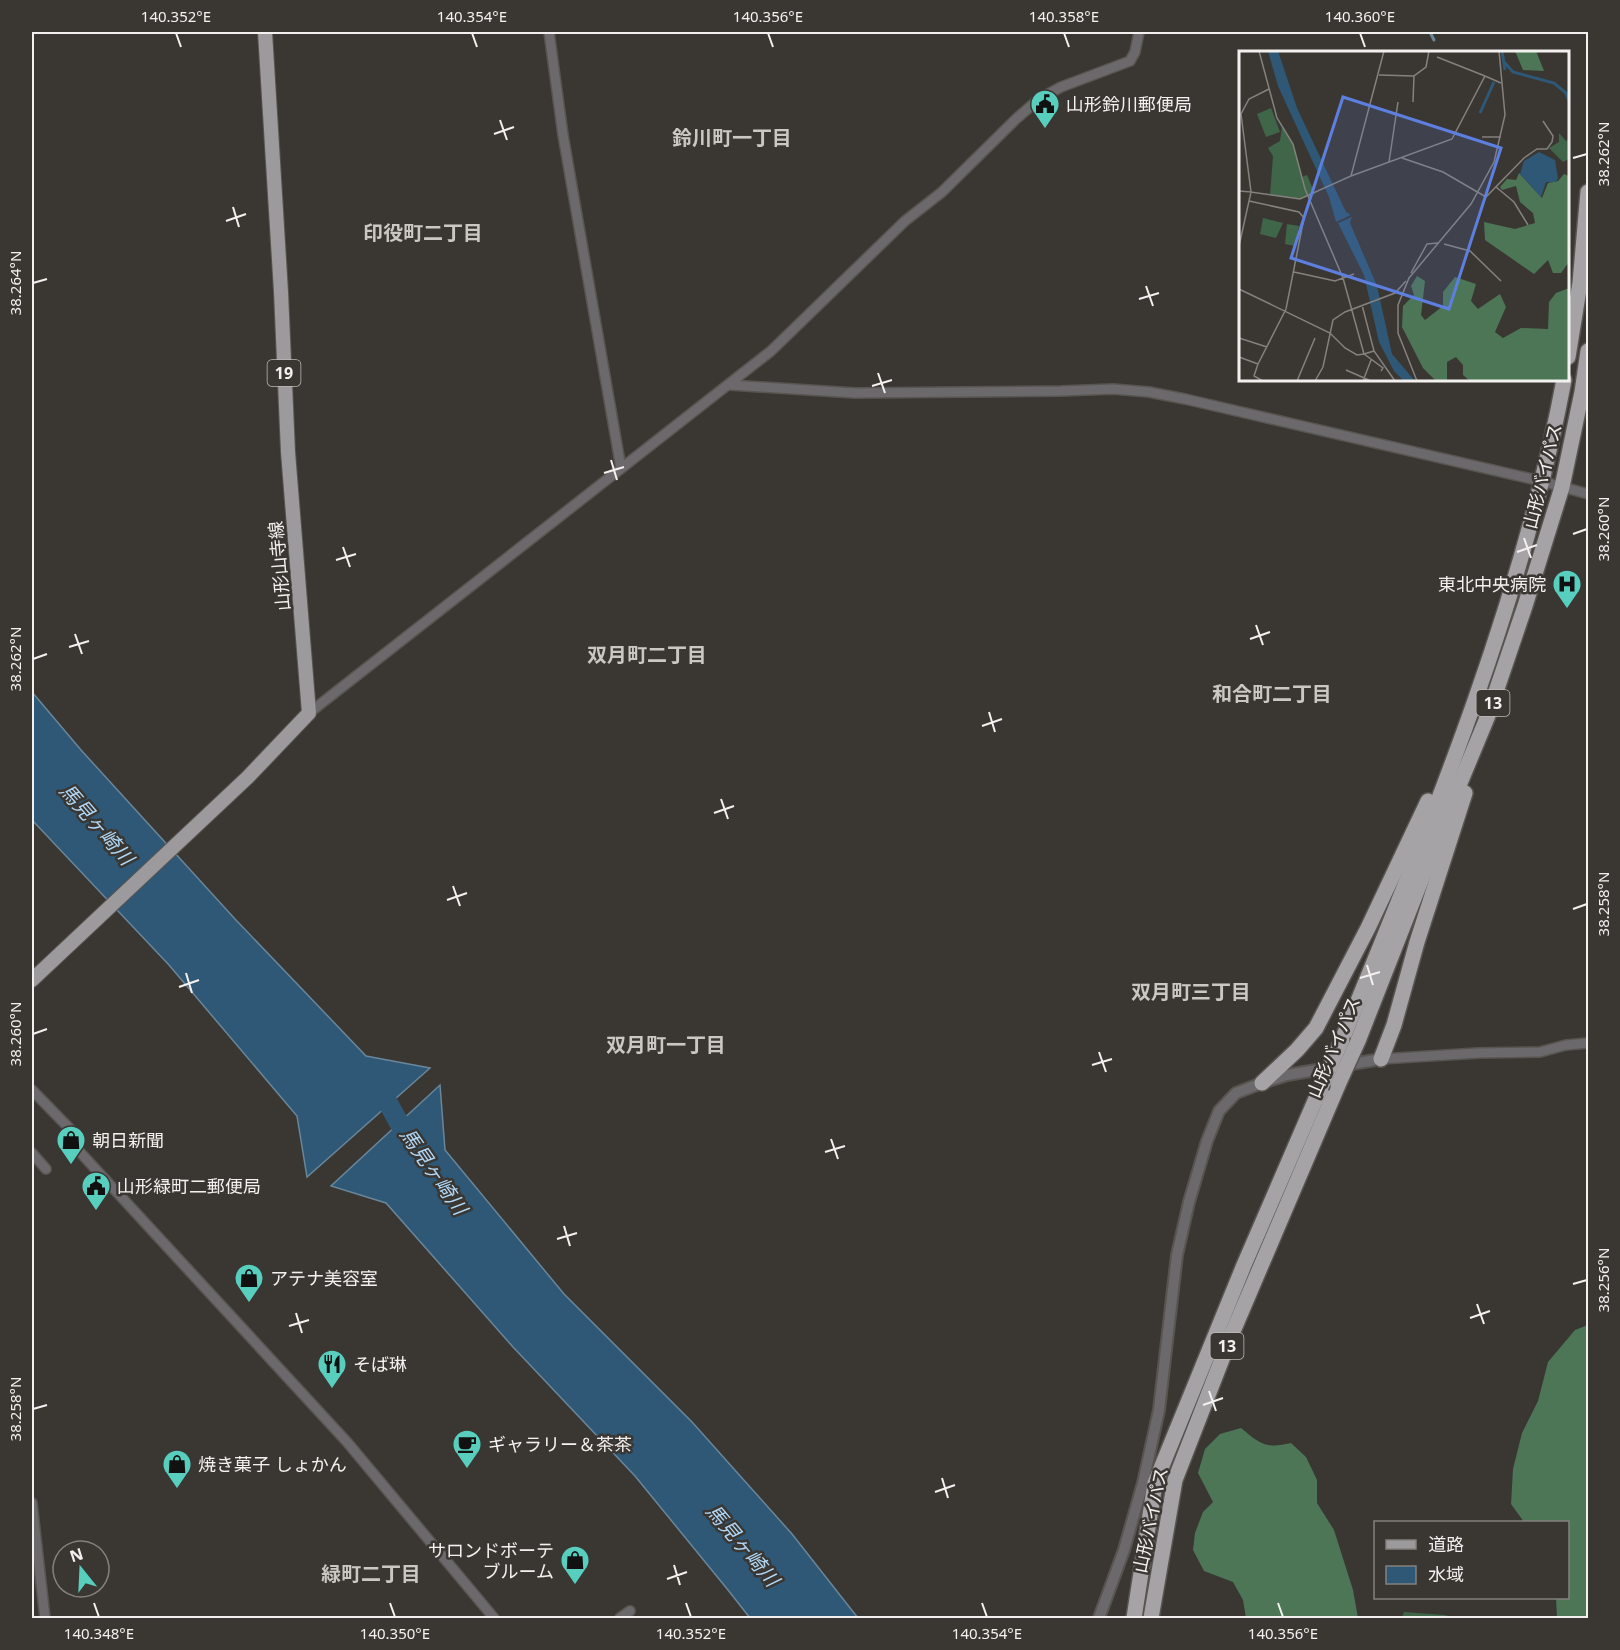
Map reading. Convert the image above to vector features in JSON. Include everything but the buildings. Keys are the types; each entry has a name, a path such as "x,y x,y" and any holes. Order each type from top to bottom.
{"highway":[{"path":"1569,351 1580,283 1588,192"},
{"name":"山形バイパス","path":"1151,1618 1175,1480 1231,1336 1358,1041 1487,718 1526,606 1562,487 1582,392 1588,351"},
{"name":"山形バイパス","path":"1134,1618 1155,1483 1244,1265 1342,1040 1470,716 1506,606 1541,481 1564,381"},
{"path":"1262,1083 1317,1028 1470,716"},
{"path":"1381,1059 1394,1025 1417,942 1487,718"}],"main road":[{"name":"山形山寺線","path":"265,32 288,452 309,713"},
{"path":"32,980 248,777 309,713"}],"street":[{"path":"549,32 563,135 621,468"},
{"path":"309,713 771,351 905,221 942,192 1039,99 1068,84 1130,62 1135,52 1139,32"},
{"path":"729,385 855,393 1113,389 1149,392 1541,481 1588,494"},
{"path":"1100,1618 1143,1483 1159,1410 1177,1255 1189,1202 1207,1141 1219,1112 1230,1099 1236,1093 1287,1075 1381,1059 1540,1052 1566,1045 1588,1043"},
{"path":"32,1090 71,1130 78,1150 346,1442 494,1618"},
{"path":"32,1153 46,1169"},
{"path":"32,1503 45,1618"},
{"path":"620,1618 630,1611"}],"green space":[{"path":"1588,1325 1588,1618 1557,1618 1556,1599 1569,1599 1569,1521 1523,1521 1511,1504 1513,1469 1522,1433 1538,1401 1548,1362 1575,1330"},
{"path":"1241,1428 1264,1444 1291,1443 1306,1457 1317,1480 1317,1503 1334,1530 1353,1590 1358,1618 1246,1618 1243,1600 1233,1582 1204,1571 1193,1550 1195,1533 1203,1512 1213,1502 1198,1473 1205,1449 1220,1434"},
{"path":"1404,1612 1444,1615 1458,1618 1402,1618"}],"water":[{"path":"32,692 81,750 235,919 366,1056 430,1068 307,1177 297,1116 169,965 32,820"},
{"path":"440,1085 445,1150 564,1294 692,1422 792,1534 858,1618 750,1618 635,1476 513,1347 386,1203 331,1186"}],"waterway":[{"path":"1430,32 1434,40"},
{"name":"馬見ヶ崎川","path":"372,1087 388,1103 412,1146"}],"place":[{"name":"山形鈴川郵便局","path":"1045,130"},
{"name":"東北中央病院","path":"1567,610"},
{"name":"朝日新聞","path":"71,1166"},
{"name":"山形緑町二郵便局","path":"96,1212"},
{"name":"アテナ美容室","path":"249,1304"},
{"name":"そば琳","path":"332,1390"},
{"name":"ギャラリー＆茶茶","path":"467,1470"},
{"name":"焼き菓子 しょかん","path":"177,1490"},
{"name":"サロンドボーテ ブルーム","path":"575,1586"}],"district":[{"name":"鈴川町一丁目","path":"732,137"},
{"name":"印役町二丁目","path":"423,232"},
{"name":"双月町二丁目","path":"647,654"},
{"name":"和合町二丁目","path":"1272,693"},
{"name":"双月町三丁目","path":"1191,991"},
{"name":"双月町一丁目","path":"666,1044"},
{"name":"緑町二丁目","path":"371,1573"}]}
